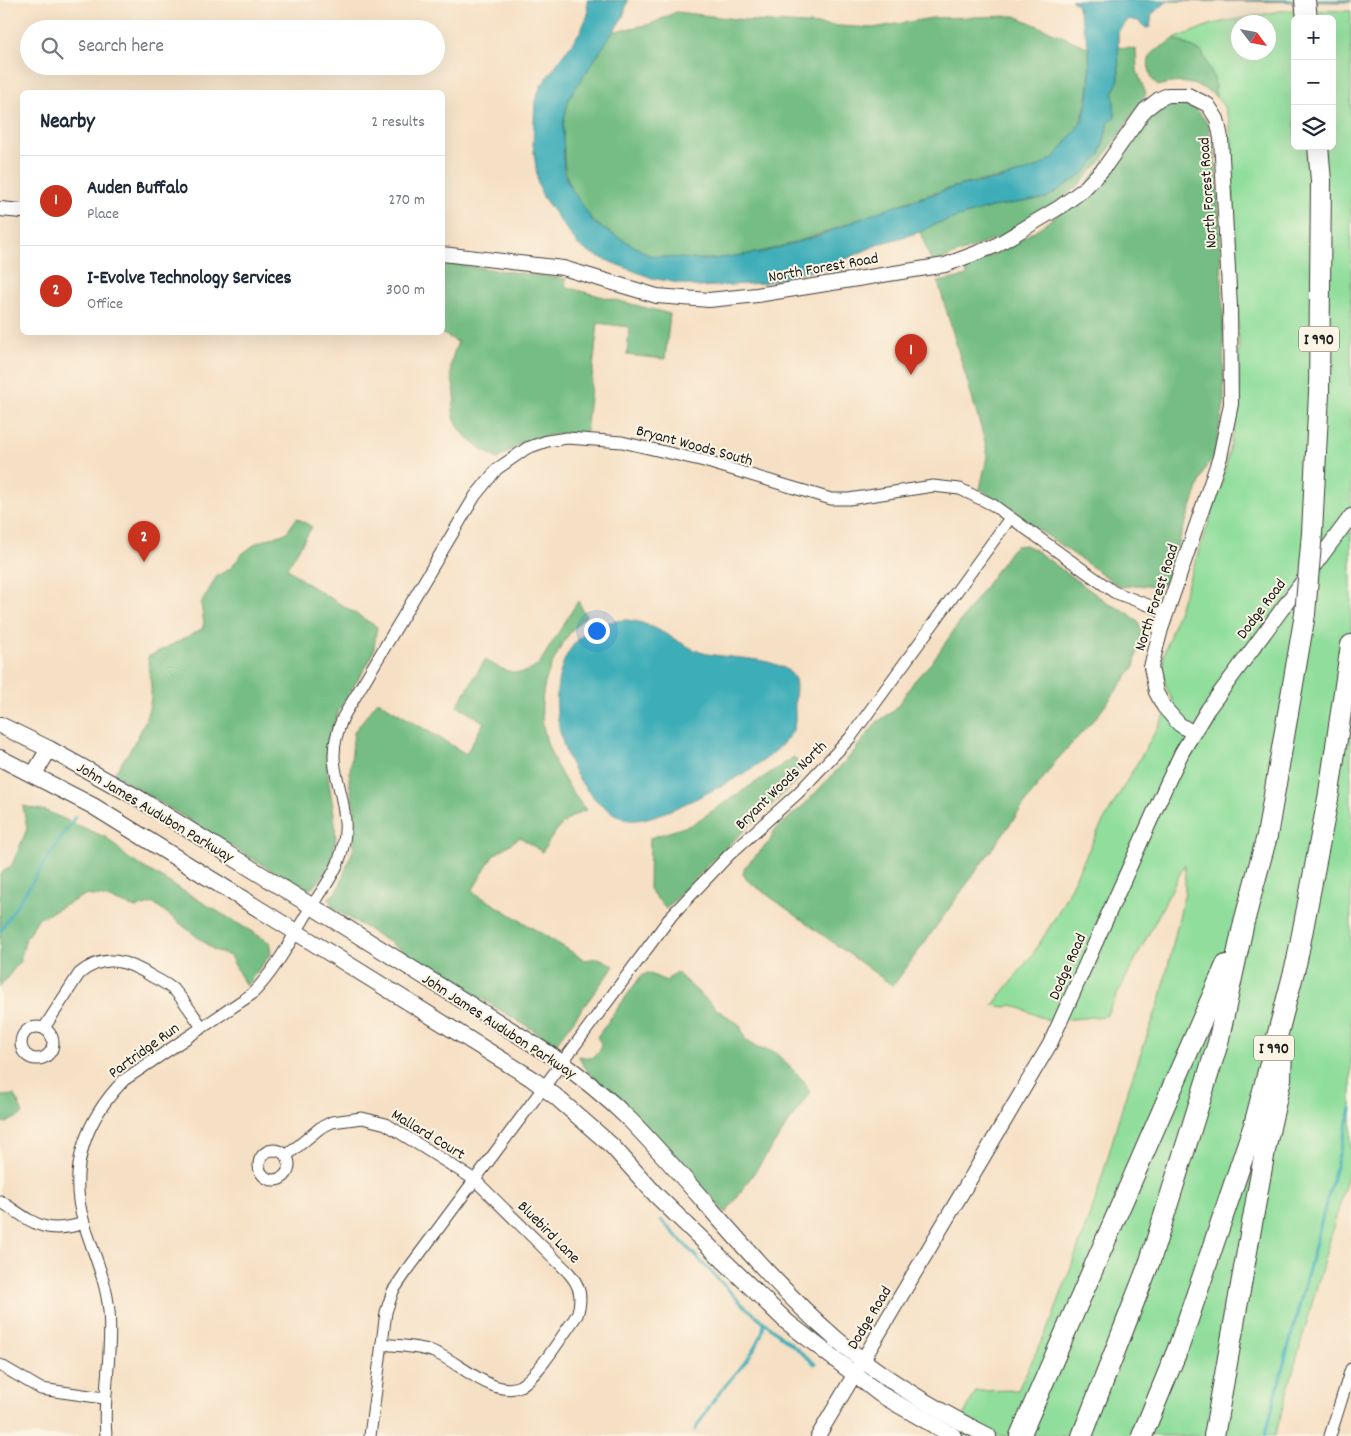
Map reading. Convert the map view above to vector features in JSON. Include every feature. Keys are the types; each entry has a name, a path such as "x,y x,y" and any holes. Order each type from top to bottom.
{"highway":[{"path":"1305,0 1307,15"},
{"name":"I 990","path":"1082,1436 1150,1262 1192,1131 1218,1043 1244,922 1267,836 1305,614 1312,532 1319,393 1321,181 1318,150"},
{"name":"I 990","path":"1142,1436 1179,1346 1254,1125 1297,960 1328,799 1351,645"},
{"path":"1020,1436 1244,922"},
{"path":"1214,1436 1264,1154 1281,1079 1283,1014"}],"main road":[{"name":"John James Audubon Parkway","path":"0,725 49,748 138,798 562,1063 597,1090 630,1121 784,1290 835,1338 863,1360 935,1408 988,1436"},
{"path":"34,774 49,748"},
{"name":"John James Audubon Parkway","path":"0,758 93,806 544,1088 612,1146 656,1195 770,1307 854,1376 880,1394 953,1436"}],"street":[{"name":"North Forest Road","path":"445,254 563,268 639,292 696,299 735,299 945,265 973,256 1002,243 1075,196 1104,168 1141,116 1159,99 1179,94 1200,99 1214,113 1221,138 1231,346 1231,404 1220,458 1166,612 1154,652 1152,678 1158,697 1166,711 1179,724 1193,733"},
{"path":"0,209 20,211"},
{"name":"Bryant Woods South","path":"296,932 337,864 343,846 345,821 333,758 335,739 343,717 475,496 497,469 516,454 536,444 558,439 584,438 622,442 697,459 831,499 849,499 933,486 955,488 979,497 1114,592 1166,612"},
{"name":"Dodge Road","path":"818,1436 1050,1044 1165,788 1193,733 1213,702 1351,516"},
{"name":"Bryant Woods North","path":"544,1088 681,904 728,855 810,781 850,738 1010,518"},
{"name":"Partridge Run","path":"106,1436 104,1398 110,1347 109,1307 98,1260 84,1223 78,1173 83,1145 96,1113 124,1080 240,1003 261,985 296,932"},
{"path":"44,1028 79,974 86,968 99,962 115,959 136,965 175,991 202,1027"},
{"path":"370,1436 386,1312 393,1291 544,1088"},
{"name":"Mallard Court","path":"286,1156 320,1128 332,1122 362,1118 386,1124 398,1130 475,1180"},
{"name":"Bluebird Lane","path":"382,1344 436,1352 494,1386 512,1389 528,1380 577,1315 581,1297 575,1280 475,1180"},
{"path":"0,1201 38,1225 48,1228 60,1229 84,1223"},
{"path":"0,1365 41,1389 104,1398"},
{"path":"1330,1436 1351,1368"}],"green space":[{"path":"1286,10 1351,11 1351,1164 1275,1436 953,1436 976,1391 1018,1390 1052,1319 1095,1201 1125,1098 1161,997 1185,892 1185,864 1106,1016 1050,1021 1013,1005 1005,1007 993,1005 1033,954 1058,913 1098,831 1173,701 1167,689 1164,676 1165,650 1222,483 1239,404 1239,347 1230,122 1223,105 1216,97 1214,79 1188,45 1174,39 1212,24 1231,20 1231,60 1276,60 1276,15 1260,15"},
{"path":"676,12 754,21 873,28 932,18 1015,16 1089,48 1088,93 1085,107 1075,134 1066,146 1055,157 1034,170 956,186 892,207 806,239 747,255 717,259 656,257 648,255 601,227 582,206 566,175 563,123 572,92 611,32 651,24"},
{"path":"1174,39 1202,52 1214,79 1216,97 1196,85 1181,82 1158,86 1154,81 1148,65 1151,55"},
{"path":"1118,47 1136,49 1137,71 1146,94 1102,160 1081,183 1058,202 1001,237 932,263 920,232 935,224 991,207 1046,198 1100,155 1109,122 1115,116 1113,92 1119,79"},
{"path":"1177,103 1195,108 1206,121 1214,145 1223,307 1224,404 1214,458 1205,468 1164,584 1157,587 1138,585 1121,587 980,489 987,457 986,445 938,282 967,276 965,266 1010,246 1052,219 1066,207 1144,120 1161,109"},
{"path":"445,263 566,279 565,287 670,314 665,359 627,355 629,327 598,323 586,433 550,435 528,441 498,459 469,439 462,432 454,417 455,396 451,368 458,342 445,335"},
{"path":"297,518 312,527 287,568 306,583 377,627 372,656 340,709 329,738 327,767 335,822 335,840 332,857 324,874 310,889 297,886 114,774 142,728 149,708 151,687 148,657 202,629 204,623 201,604 217,576 231,568 242,554 258,542 286,533"},
{"path":"1025,545 1035,550 1109,604 1127,612 1138,622 1142,630 1134,667 1098,715 1055,762 893,986 747,880 743,874 745,867 770,841 774,831 805,804 851,755 877,722 895,710 915,680 931,663 1011,550 1016,546"},
{"path":"578,601 586,616 566,639 556,656 547,677 542,698 542,718 552,756 561,775 586,810 565,822 542,852 520,837 493,856 472,891 585,960 599,958 614,966 556,1044 333,908 329,898 338,890 354,847 355,812 349,781 354,732 378,701 466,754 484,722 457,706 485,660 499,668 513,672 526,672 533,669 539,664"},
{"path":"794,757 796,759 799,779 716,857 666,909 649,889 650,838 691,825"},
{"path":"23,806 46,811 107,838 128,858 269,942 271,953 246,986 230,956 214,950 154,903 136,908 104,897 85,895 38,919 26,938 20,961 0,987 0,874 12,865 27,829"},
{"path":"676,972 718,1010 740,1025 745,1039 757,1048 775,1052 804,1081 810,1092 726,1213 638,1117 584,1068 579,1056 591,1058 600,1050 601,1043 597,1037 641,976 648,973 666,981"},
{"path":"15,1095 23,1114 6,1123 0,1121 0,1096"}],"water":[{"path":"587,0 628,0 623,17 569,98 563,125 564,172 569,185 594,223 651,256 707,260 764,252 818,236 880,211 962,185 996,180 1036,168 1055,157 1082,121 1088,100 1089,48 1077,4 1071,0 1351,0 1351,2 1168,1 1152,14 1150,27 1146,28 1138,21 1128,19 1118,31 1119,80 1113,92 1115,117 1109,122 1100,155 1083,174 1046,198 992,207 935,224 920,232 879,244 833,265 763,283 699,287 652,278 588,252 577,244 543,197 538,184 533,144 535,101 541,86 580,32 588,15"},
{"path":"625,620 645,624 700,652 767,662 789,672 795,680 796,688 795,723 790,735 763,761 729,782 680,806 658,815 638,820 629,820 611,812 585,788 570,762 560,731 557,700 561,671 573,646 594,628"}],"waterway":[{"path":"0,931 75,817"},
{"path":"1265,1436 1351,1109"},
{"path":"661,1220 743,1305 764,1322 762,1332 753,1352 716,1397 695,1430"},
{"path":"764,1322 815,1364"}],"place":[{"name":"Auden Buffalo","path":"911,375"},
{"name":"I-Evolve Technology Services","path":"144,562"}]}
